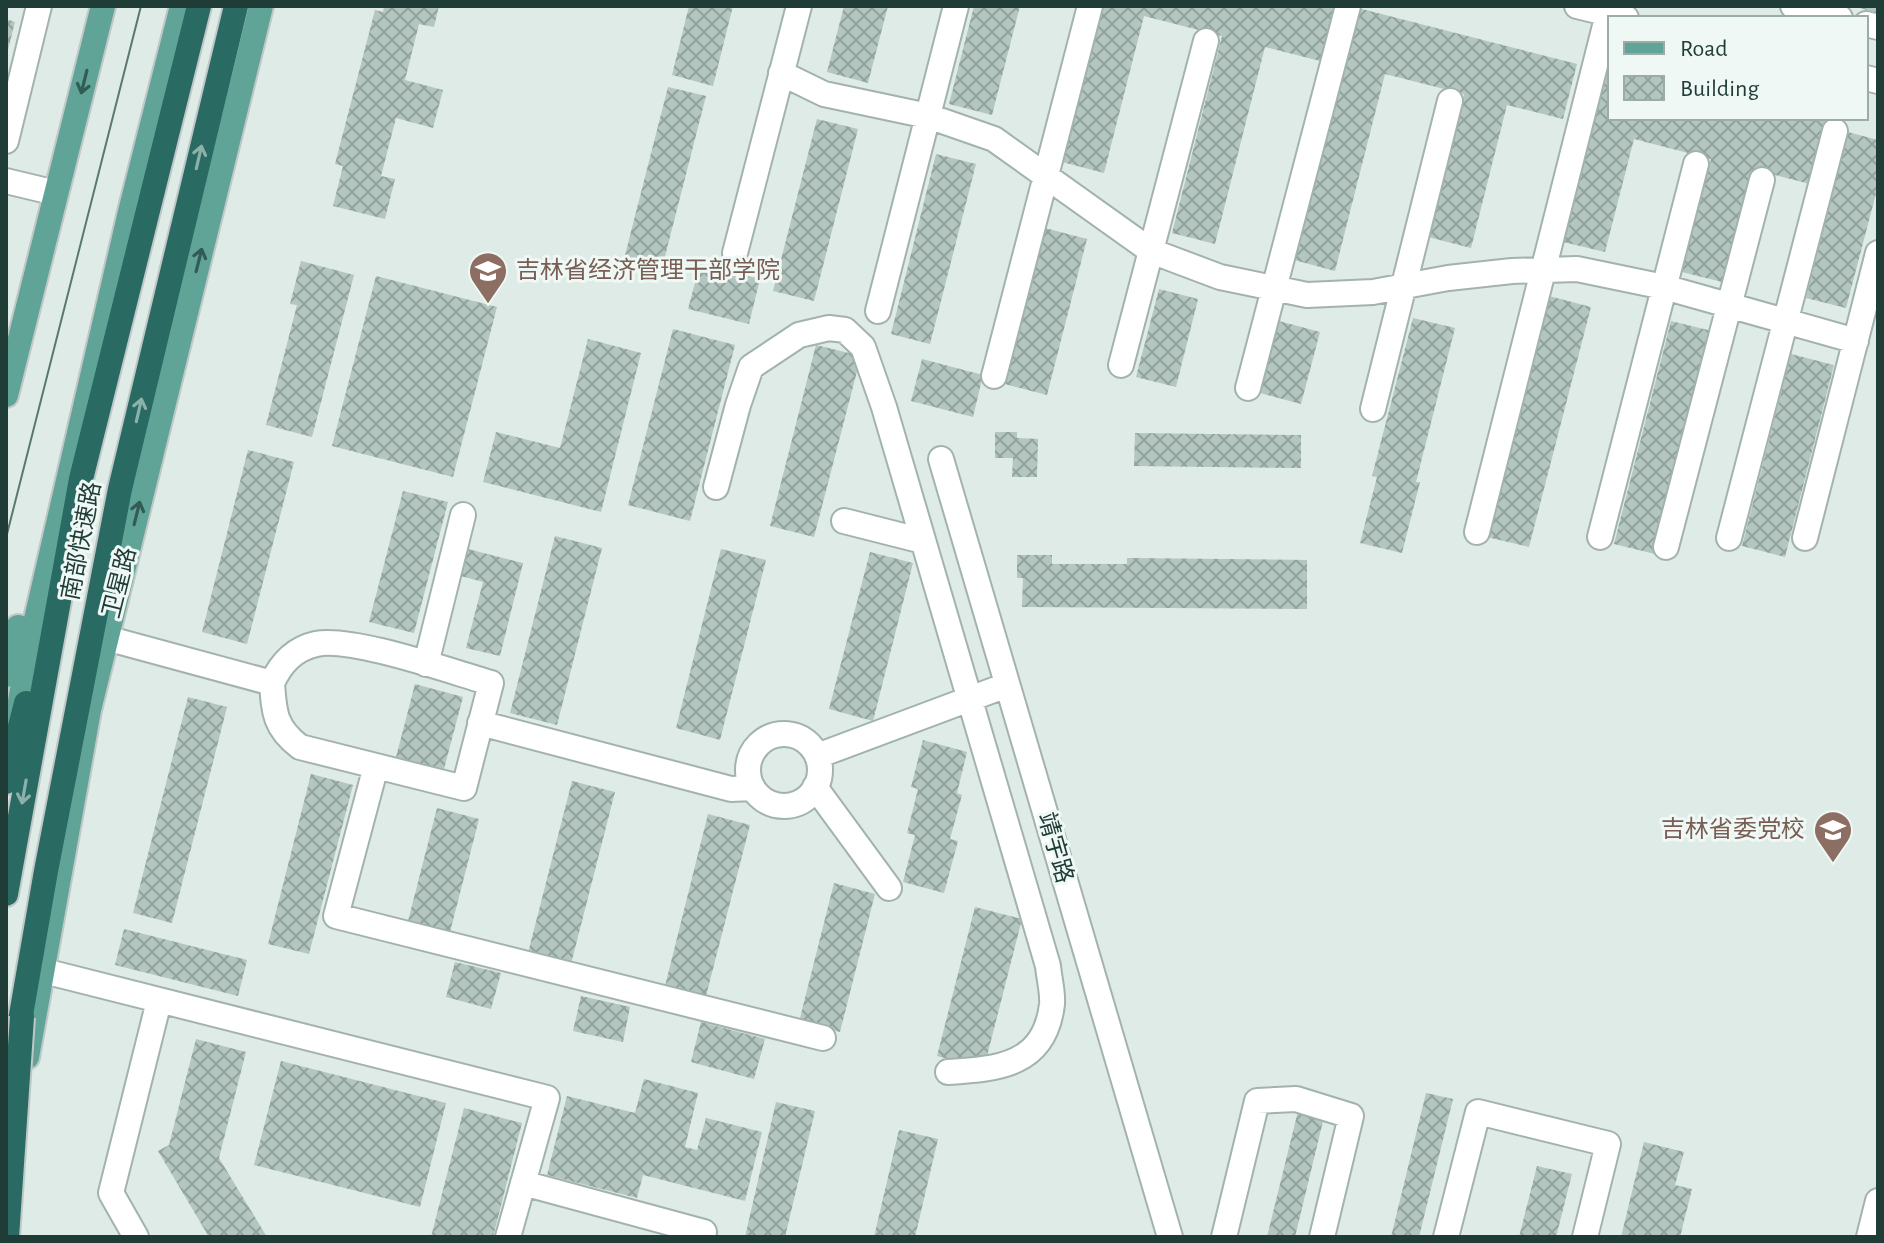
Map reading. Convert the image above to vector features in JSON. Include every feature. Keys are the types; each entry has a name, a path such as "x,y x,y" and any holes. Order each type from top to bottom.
{"highway":[{"name":"南部快速路","path":"6,894 81,479 199,6"},
{"name":"南部快速路","path":"6,1091 120,489 236,6"},
{"path":"6,782 81,479"},
{"path":"7,1237 22,1017"}],"main road":[{"path":"6,395 103,6"},
{"path":"6,675 182,6"},
{"name":"卫星路","path":"6,1166 44,971 89,710 261,6"},
{"path":"6,782 28,654 130,212"}],"street":[{"path":"6,141 39,6"},
{"path":"735,253 799,6"},
{"path":"878,311 956,6"},
{"path":"994,376 1090,6"},
{"path":"1248,388 1348,6"},
{"path":"1577,6 1617,16"},
{"path":"1793,6 1832,16"},
{"path":"1121,365 1206,41"},
{"path":"1477,532 1543,270 1608,47"},
{"path":"781,73 824,94 928,116 994,139 1151,251 1220,277 1307,295 1373,292 1448,278 1577,269 1664,287 1856,341"},
{"path":"1373,409 1450,101"},
{"path":"1729,538 1835,131"},
{"path":"1600,537 1696,164"},
{"path":"1666,547 1762,180"},
{"path":"6,181 56,193"},
{"path":"1805,538 1878,253"},
{"path":"716,487 751,367 799,335 829,328 845,330 863,347 884,407 1048,966 1052,1001 1046,1031 1027,1056 985,1070 948,1072"},
{"name":"靖宇路","path":"941,459 1170,1237"},
{"path":"426,664 463,515"},
{"path":"844,521 923,541"},
{"path":"106,638 272,683"},
{"path":"318,643 347,643 426,664 491,683 464,788 300,747 285,736 274,714 272,683 280,665 297,651 318,643"},
{"path":"817,756 1007,685"},
{"path":"480,723 731,789 753,788"},
{"path":"774,736 795,736 811,747 817,756 819,776 815,787 804,800 785,806 766,802 753,788 748,767 756,748 774,736"},
{"path":"376,766 336,916 823,1038"},
{"path":"815,787 889,888"},
{"path":"44,971 547,1098 508,1237"},
{"path":"136,1237 111,1193 159,1001"},
{"path":"1224,1237 1257,1101 1296,1099 1351,1116 1322,1237"},
{"path":"1446,1237 1478,1112 1608,1144 1585,1237"},
{"path":"523,1183 704,1232"},
{"path":"1869,1237 1878,1201"}],"building":[{"path":"384,6 439,6 434,27 419,24 405,80 443,90 433,128 396,118 381,176 395,179 385,219 333,206 343,166 335,164 375,10 383,12"},
{"path":"689,6 733,6 713,86 672,75"},
{"path":"844,6 888,6 868,83 827,72"},
{"path":"974,6 1020,6 992,115 949,104"},
{"path":"1102,6 1334,6 1320,61 1265,47 1215,244 1172,233 1222,36 1144,16 1104,173 1062,162"},
{"path":"1878,6 1878,13 1856,7"},
{"path":"1358,8 1577,64 1563,119 1507,105 1471,248 1428,237 1464,94 1385,74 1335,271 1294,260"},
{"path":"6,19 15,22 7,54 6,54"},
{"path":"1606,75 1608,120 1826,120 1810,184 1755,170 1726,283 1682,272 1711,159 1634,139 1605,252 1563,242"},
{"path":"668,87 706,96 662,268 624,259"},
{"path":"817,119 858,129 814,301 773,291"},
{"path":"1848,132 1878,140 1878,186 1846,308 1806,298"},
{"path":"936,154 976,164 930,344 891,334"},
{"path":"1045,228 1087,239 1047,395 1005,384"},
{"path":"301,261 354,275 312,437 266,425 297,305 290,304"},
{"path":"700,264 760,279 749,324 688,309"},
{"path":"376,276 497,307 453,477 332,446"},
{"path":"1159,289 1198,299 1176,387 1136,377"},
{"path":"1549,296 1591,307 1529,547 1487,537"},
{"path":"1413,318 1455,328 1416,482 1420,482 1402,553 1360,543 1377,477 1372,476"},
{"path":"1279,321 1320,332 1301,404 1260,393"},
{"path":"1671,321 1712,331 1655,554 1614,544"},
{"path":"673,329 735,345 690,521 628,505"},
{"path":"588,339 641,353 601,512 483,482 496,432 560,448"},
{"path":"816,345 861,356 814,537 770,526"},
{"path":"1791,354 1834,365 1785,557 1742,546"},
{"path":"922,359 983,375 973,417 911,401"},
{"path":"995,432 1017,432 1017,438 1038,439 1037,477 1012,477 1013,458 995,458"},
{"path":"1135,433 1301,435 1301,468 1134,466"},
{"path":"248,450 294,462 247,644 202,632"},
{"path":"403,491 448,502 414,633 369,622"},
{"path":"555,536 602,548 557,725 510,713"},
{"path":"464,548 523,563 500,656 466,648 483,582 457,575"},
{"path":"721,549 766,560 720,740 676,728"},
{"path":"870,552 913,563 873,721 829,709"},
{"path":"1017,555 1052,555 1052,564 1127,564 1127,558 1307,560 1307,609 1022,607 1023,578 1017,578"},
{"path":"415,684 463,697 444,769 396,757"},
{"path":"188,697 227,707 172,923 133,913"},
{"path":"923,740 967,752 957,793 962,795 950,839 958,841 944,893 903,882 915,835 907,833 918,789 911,787"},
{"path":"311,774 353,785 309,954 268,944"},
{"path":"572,781 615,792 571,964 528,953"},
{"path":"437,808 479,819 449,936 407,925"},
{"path":"708,814 750,825 706,996 665,986"},
{"path":"834,883 875,894 840,1032 799,1022"},
{"path":"975,907 1022,919 984,1068 937,1056"},
{"path":"124,929 247,960 238,996 115,965"},
{"path":"455,962 501,973 491,1009 446,997"},
{"path":"581,996 630,1007 623,1042 573,1031"},
{"path":"701,1022 765,1039 754,1079 691,1062"},
{"path":"196,1039 246,1052 219,1158 267,1237 209,1237 158,1151 169,1145"},
{"path":"281,1061 446,1103 420,1207 254,1165"},
{"path":"644,1079 698,1093 685,1147 697,1150 706,1118 762,1132 745,1201 643,1175 637,1198 547,1175 567,1096 635,1113"},
{"path":"1426,1093 1453,1099 1419,1237 1391,1237"},
{"path":"776,1102 815,1111 785,1237 745,1237"},
{"path":"464,1108 522,1123 493,1237 431,1237"},
{"path":"1298,1111 1324,1117 1295,1237 1267,1237"},
{"path":"899,1130 938,1139 915,1237 874,1237"},
{"path":"1644,1142 1684,1152 1675,1185 1692,1189 1680,1237 1621,1237"},
{"path":"1537,1166 1572,1174 1556,1237 1519,1237"}],"tram line":[{"path":"6,538 141,6"}],"place":[{"name":"吉林省经济管理干部学院","path":"488,305"},
{"name":"吉林省委党校","path":"1833,864"}]}
